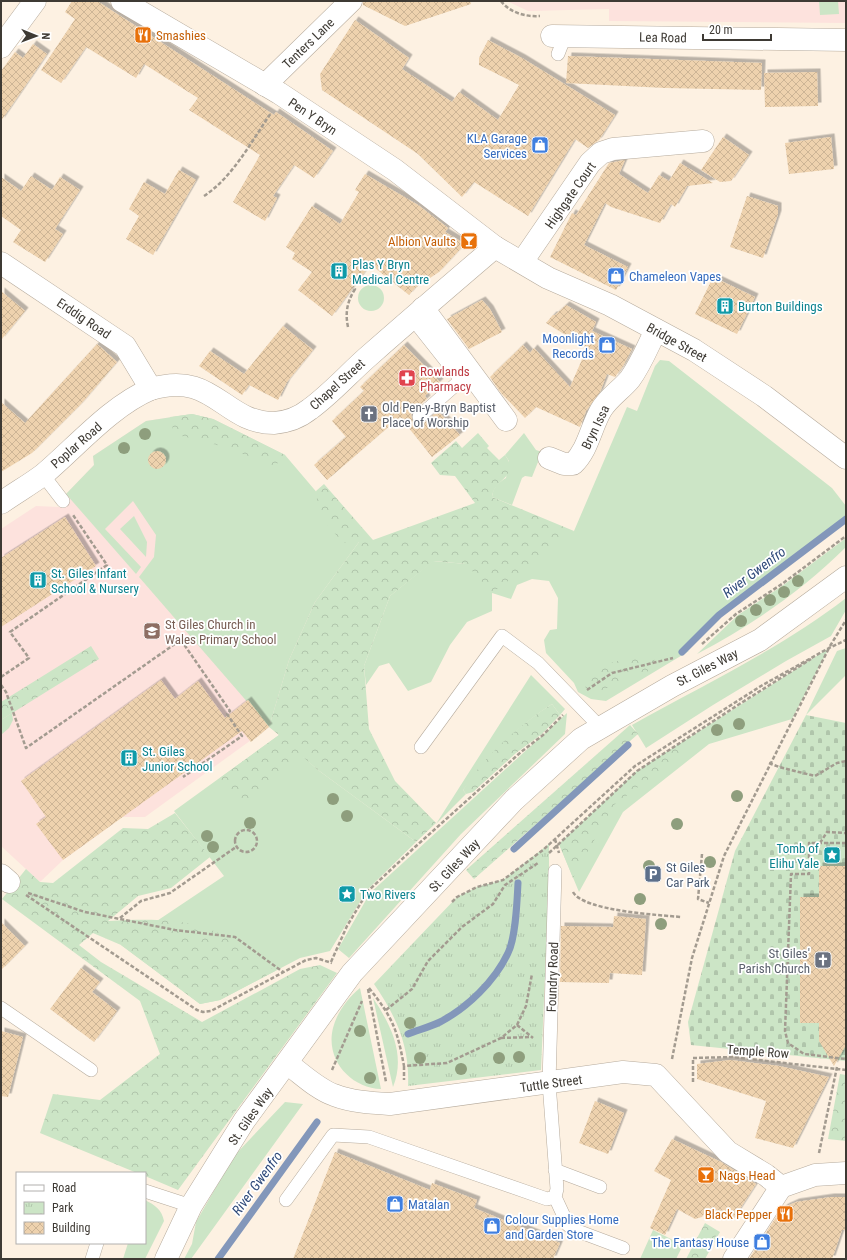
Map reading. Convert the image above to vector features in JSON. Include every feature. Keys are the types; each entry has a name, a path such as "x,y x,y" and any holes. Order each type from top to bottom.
{"street":[{"path":"1,47 36,1"},
{"name":"Pen Y Bryn","path":"122,1 272,89 395,170 495,246"},
{"name":"Tenters Lane","path":"272,89 351,1"},
{"name":"Lea Road","path":"558,42 846,40"},
{"name":"Highgate Court","path":"522,262 590,163 601,153 613,149 702,141"},
{"name":"Bridge Street","path":"495,246 548,278 610,306 694,350 764,396 846,458"},
{"name":"Chapel Street","path":"151,389 166,384 187,385 204,390 247,418 274,423 294,419 311,408 495,246"},
{"name":"Erddig Road","path":"1,263 125,346 151,389"},
{"path":"418,313 506,420"},
{"name":"Bryn Issa","path":"549,458 564,464 573,464 580,458 605,403 635,372 656,330"},
{"name":"Poplar Road","path":"1,503 42,475 121,406 136,395 151,389"},
{"name":"St. Giles Way","path":"166,1259 191,1206 244,1122 288,1064 514,800 581,739 672,686 760,640 846,577"},
{"name":"Tuttle Street","path":"288,1064 334,1095 349,1099 390,1104 623,1072 656,1075 728,1152 766,1175 781,1187"},
{"path":"734,1259 781,1187 815,1174 846,1173"}],"lane":[{"path":"418,313 461,380 419,418"},
{"path":"42,475 63,501"},
{"path":"421,747 502,636 538,663 601,728"},
{"name":"Foundry Road","path":"555,1197 557,1189 549,1083 558,866"},
{"path":"1,1008 91,1070"},
{"path":"286,1200 333,1136 369,1137 547,1199 555,1197 568,1225 575,1230 623,1248"},
{"path":"555,1170 600,1187"},
{"path":"146,1191 191,1206"},
{"path":"92,1259 97,1244"}],"path":[{"path":"501,1 506,7 527,17 541,16"},
{"path":"204,196 218,187 229,174 274,109 272,89"},
{"path":"348,328 346,318 347,305 355,289 353,287"},
{"path":"1,677 29,658 10,632 107,565 63,501"},
{"path":"665,1085 675,1048 692,958 727,848 769,763 829,648 846,620"},
{"path":"1,685 6,692 26,748 181,640 230,711 227,714 242,736 183,777"},
{"path":"447,906 457,897 477,886 503,880 543,850 635,766 761,686 846,640"},
{"path":"543,850 544,856 557,846 636,772 829,648"},
{"path":"769,763 815,776 837,762 846,761"},
{"path":"245,830 254,834 257,845 252,851 245,853 236,847 234,840 238,833 245,830"},
{"path":"820,843 827,832 846,833"},
{"path":"555,839 557,846 558,866"},
{"path":"846,844 808,843 809,874 791,874 784,1031 788,1043 804,1054 846,1059"},
{"path":"120,918 141,901 170,893 236,847"},
{"path":"702,854 698,899 709,903"},
{"path":"386,1010 412,989 428,961 462,927 493,904 505,885 543,860"},
{"path":"10,883 85,912 175,930 235,937 283,972"},
{"path":"10,883 197,1010 203,1012 211,1011 297,964 316,958 323,959 360,980 374,984"},
{"path":"572,889 575,896 584,901 611,909 681,917"},
{"path":"360,980 365,993"},
{"path":"360,980 386,1010 397,1033 404,1066 447,1063 501,1038 517,1024 550,1053"},
{"path":"360,980 390,1104"},
{"path":"323,1089 362,1000"},
{"path":"501,1038 531,1037"},
{"name":"Temple Row","path":"693,1073 693,1058 732,1057 837,1067 846,1070"},
{"path":"823,1138 837,1067"}],"shaded area":[{"path":"507,1 846,1 846,23 609,21 609,9 528,11"},
{"name":"St Giles Church in Wales Primary School","path":"192,414 213,419 285,455 327,585 315,602 289,660 269,727 145,817 122,817 63,860 40,882 1,846 1,529 36,506 59,507 66,494 94,465 93,456 146,421"}],"green space":[{"path":"819,1 838,1 839,14 820,15"},
{"path":"371,285 380,289 384,298 380,307 371,311 362,307 358,298 362,289"},
{"path":"660,360 669,361 832,488 846,506 846,519 719,615 683,652 689,651 606,701 591,699 578,692 574,683 546,653 544,640 550,630 557,629 558,598 549,581 532,579 517,585 511,599 492,593 492,611 467,622 450,645 431,682 408,691 389,663 379,666 366,685 364,666 390,596 433,561 466,564 574,531 627,407 637,411 655,366"},
{"path":"192,414 213,419 285,455 359,542 315,602 289,660 269,727 139,577 154,557 156,535 133,501 105,529 141,567 136,574 66,494 94,465 93,456 146,421"},
{"path":"192,414 213,419 285,455 275,466 221,446 174,434 170,417"},
{"path":"478,433 489,446 487,448 499,460 505,455 509,462 510,468 508,473 497,486 492,497 574,531 492,593 466,564 434,561 390,596 364,666 369,729 395,781 436,823 416,842 318,770 303,757 259,798 247,800 232,794 220,778 279,735 269,727 289,660 315,602 359,542 343,543 319,515 316,491 324,484 373,540 475,503 455,476 440,475 431,463 456,441 462,448"},
{"path":"524,433 536,450 542,452 532,477 525,476 522,478 512,505 492,497 493,491 496,486 506,478 509,461 505,455"},
{"path":"134,516 147,542 146,557 120,529"},
{"path":"846,538 846,547 794,593 757,619 697,654 738,615 782,586"},
{"path":"846,598 846,610 831,636 713,705 646,748 632,725 769,650 795,634"},
{"path":"91,646 99,659 1,720 1,702"},
{"path":"829,648 792,719 709,744 623,812 579,892 559,844 637,771"},
{"path":"846,648 846,675 806,715 837,651"},
{"path":"640,657 654,658 656,668 600,691 590,691 585,687 594,673 608,664 615,661"},
{"path":"531,675 565,709 560,715 552,704 526,723 493,754 463,790 466,794 436,824"},
{"path":"552,704 560,715 542,734 516,753 473,792 466,794 463,790 481,765 492,753 527,722"},
{"path":"12,713 13,720 9,728 1,735 1,720"},
{"path":"567,713 565,734 461,834 349,958 338,949 370,893"},
{"name":"St Giles' Parish Church","path":"806,715 846,723 846,1061 691,1045 688,1022 735,851"},
{"path":"630,725 638,734 474,879 466,870"},
{"path":"279,735 318,770 416,842 367,890 330,951 300,958 220,1000 200,1004 121,945 224,876 174,811"},
{"path":"680,743 685,752 614,805 573,878 559,844 637,771"},
{"path":"175,813 210,857 171,888 138,896 108,921 157,920 187,923 202,927 217,932 239,943 275,971 220,1000 200,1004 121,945 93,933 79,945 101,962 202,1022 300,969 320,965 337,973 178,1190 146,1176 146,1172 135,1172 40,1133 53,1094 100,1100 160,1054 140,1001 2,899 26,869 40,882 53,883 123,828 148,829"},
{"path":"549,844 549,880 541,1070 408,1086 407,1058 400,1032 389,1008 374,984 457,897 477,887 503,880"},
{"path":"360,988 381,1089 360,1084 351,1078 337,1061 333,1051 333,1028 337,1016 351,996"},
{"path":"373,998 386,1019 395,1041 398,1063 397,1075 393,1087"},
{"path":"840,1074 846,1075 846,1141 828,1139"},
{"path":"285,1102 303,1104 191,1259 184,1259 192,1244 196,1222 234,1156"},
{"path":"146,1201 158,1208 164,1221 145,1259 123,1259 128,1244 146,1244"},
{"path":"705,1223 720,1232 705,1259 686,1259"},
{"path":"653,1230 683,1245 676,1259 640,1259"}],"building":[{"path":"72,1 97,1 274,115 276,112 333,151 314,178 294,165 273,196 277,198 265,221 233,202 260,155 189,110 198,98 144,64 136,78 86,47 61,83 41,70 75,19 65,12"},
{"path":"363,1 470,1 471,4 405,26 363,5"},
{"path":"355,20 409,58 402,69 452,102 459,92 498,120 519,85 479,65 479,58 488,40 522,58 615,115 599,140 588,148 575,139 528,216 474,182 462,197 418,154 322,90 320,74"},
{"path":"33,44 47,54 1,121 1,71 15,52 23,58"},
{"path":"568,56 762,63 761,90 665,88 566,83"},
{"path":"817,72 818,106 765,107 764,73"},
{"path":"723,137 749,155 731,181 720,182 701,170"},
{"path":"831,137 834,169 789,174 785,143"},
{"path":"625,160 619,174 648,193 659,175 669,181 680,163 713,183 687,186 675,207 671,204 660,223 611,207 605,203 584,245 628,267 616,290 550,257 572,213 576,215 609,163"},
{"path":"179,170 196,180 153,255 126,239 139,216 129,209 144,182 165,194"},
{"path":"365,174 418,205 448,228 445,232 465,244 439,272 415,288 409,295 375,268 374,270 369,266 332,316 298,290 312,272 292,259 295,253 286,247 312,206 340,224 359,192 355,190"},
{"path":"31,176 52,190 60,177 80,190 55,229 63,234 45,262 13,242 21,230 1,216 1,177 21,191"},
{"path":"747,196 778,206 778,214 763,258 730,247"},
{"name":"Burton Buildings","path":"713,277 755,297 737,334 695,314"},
{"path":"1,291 25,311 1,340"},
{"path":"482,300 490,309 502,332 469,349 447,319"},
{"path":"566,305 596,322 592,331 632,349 615,377 607,374 600,392 586,411 580,427 536,407 525,418 501,393 490,377 523,345 530,353 534,348 570,387 587,348 546,323 553,315 555,315"},
{"path":"283,326 313,350 287,382 278,400 249,385 242,395 199,366 210,351 244,374"},
{"path":"97,344 117,362 81,404 32,453 1,472 1,402 25,423"},
{"path":"404,345 440,382 425,396 427,399 413,411 411,415 413,422 421,425 438,411 460,435 432,457 400,417 327,480 314,465 346,437 332,421 364,391 360,387"},
{"path":"153,451 161,451 166,456 164,467 161,469 153,469 148,464 148,456"},
{"name":"St. Giles Infant School & Nursery","path":"65,517 96,566 1,627 1,558"},
{"name":"St. Giles Junior School","path":"161,680 175,699 198,681 225,718 248,700 269,727 251,742 242,731 63,860 36,824 46,817 21,781"},
{"name":"St Giles' Parish Church","path":"819,866 846,866 846,1045 834,1066 819,1041 819,1023 800,1023 800,897 819,897"},
{"path":"614,916 646,919 642,975 610,973 609,983 560,982 561,926 613,927"},
{"path":"1,922 25,946 1,970"},
{"path":"81,968 100,982 92,992 117,1011 94,1042 50,1009"},
{"path":"1,1031 23,1037 8,1097 1,1096"},
{"path":"730,1060 779,1066 829,1077 793,1148 755,1138 766,1101 697,1079 697,1064"},
{"path":"595,1101 624,1113 608,1154 579,1143"},
{"name":"Nags Head","path":"672,1139 721,1162 756,1184 732,1221 708,1208 702,1217 695,1219 677,1209 665,1235 650,1228 671,1180 654,1171"},
{"name":"Matalan","path":"335,1152 430,1190 432,1183 477,1200 474,1208 560,1243 553,1259 293,1259"},
{"path":"831,1197 846,1197 846,1230 842,1230 832,1259 749,1259 780,1211 785,1207 796,1202"}],"waterway":[{"name":"River Gwenfro","path":"682,652 719,615 846,519"},
{"name":"River Gwenfro","path":"514,849 628,745"},
{"name":"River Gwenfro","path":"408,1034 440,1022 450,1016 479,993 496,974 508,953 513,938 516,919 518,883"},
{"name":"River Gwenfro","path":"218,1259 317,1122"}],"place":[{"name":"Smashies","path":"143,35"},
{"name":"KLA Garage Services","path":"540,145"},
{"name":"Albion Vaults","path":"469,241"},
{"name":"Plas Y Bryn Medical Centre","path":"339,271"},
{"name":"Chameleon Vapes","path":"616,276"},
{"name":"Burton Buildings","path":"725,306"},
{"name":"Moonlight Records","path":"607,345"},
{"name":"Rowlands Pharmacy","path":"407,378"},
{"name":"Old Pen-y-Bryn Baptist Place of Worship","path":"369,414"},
{"name":"St. Giles Infant School & Nursery","path":"38,580"},
{"name":"St Giles Church in Wales Primary School","path":"152,631"},
{"name":"St. Giles Junior School","path":"129,758"},
{"name":"Tomb of Elihu Yale","path":"832,855"},
{"name":"St Giles Car Park","path":"653,874"},
{"name":"Two Rivers","path":"347,894"},
{"name":"St Giles' Parish Church","path":"823,960"},
{"name":"Nags Head","path":"706,1175"},
{"name":"Matalan","path":"395,1204"},
{"name":"Black Pepper","path":"785,1214"},
{"name":"Colour Supplies Home and Garden Store","path":"492,1226"},
{"name":"The Fantasy House","path":"762,1242"}]}
